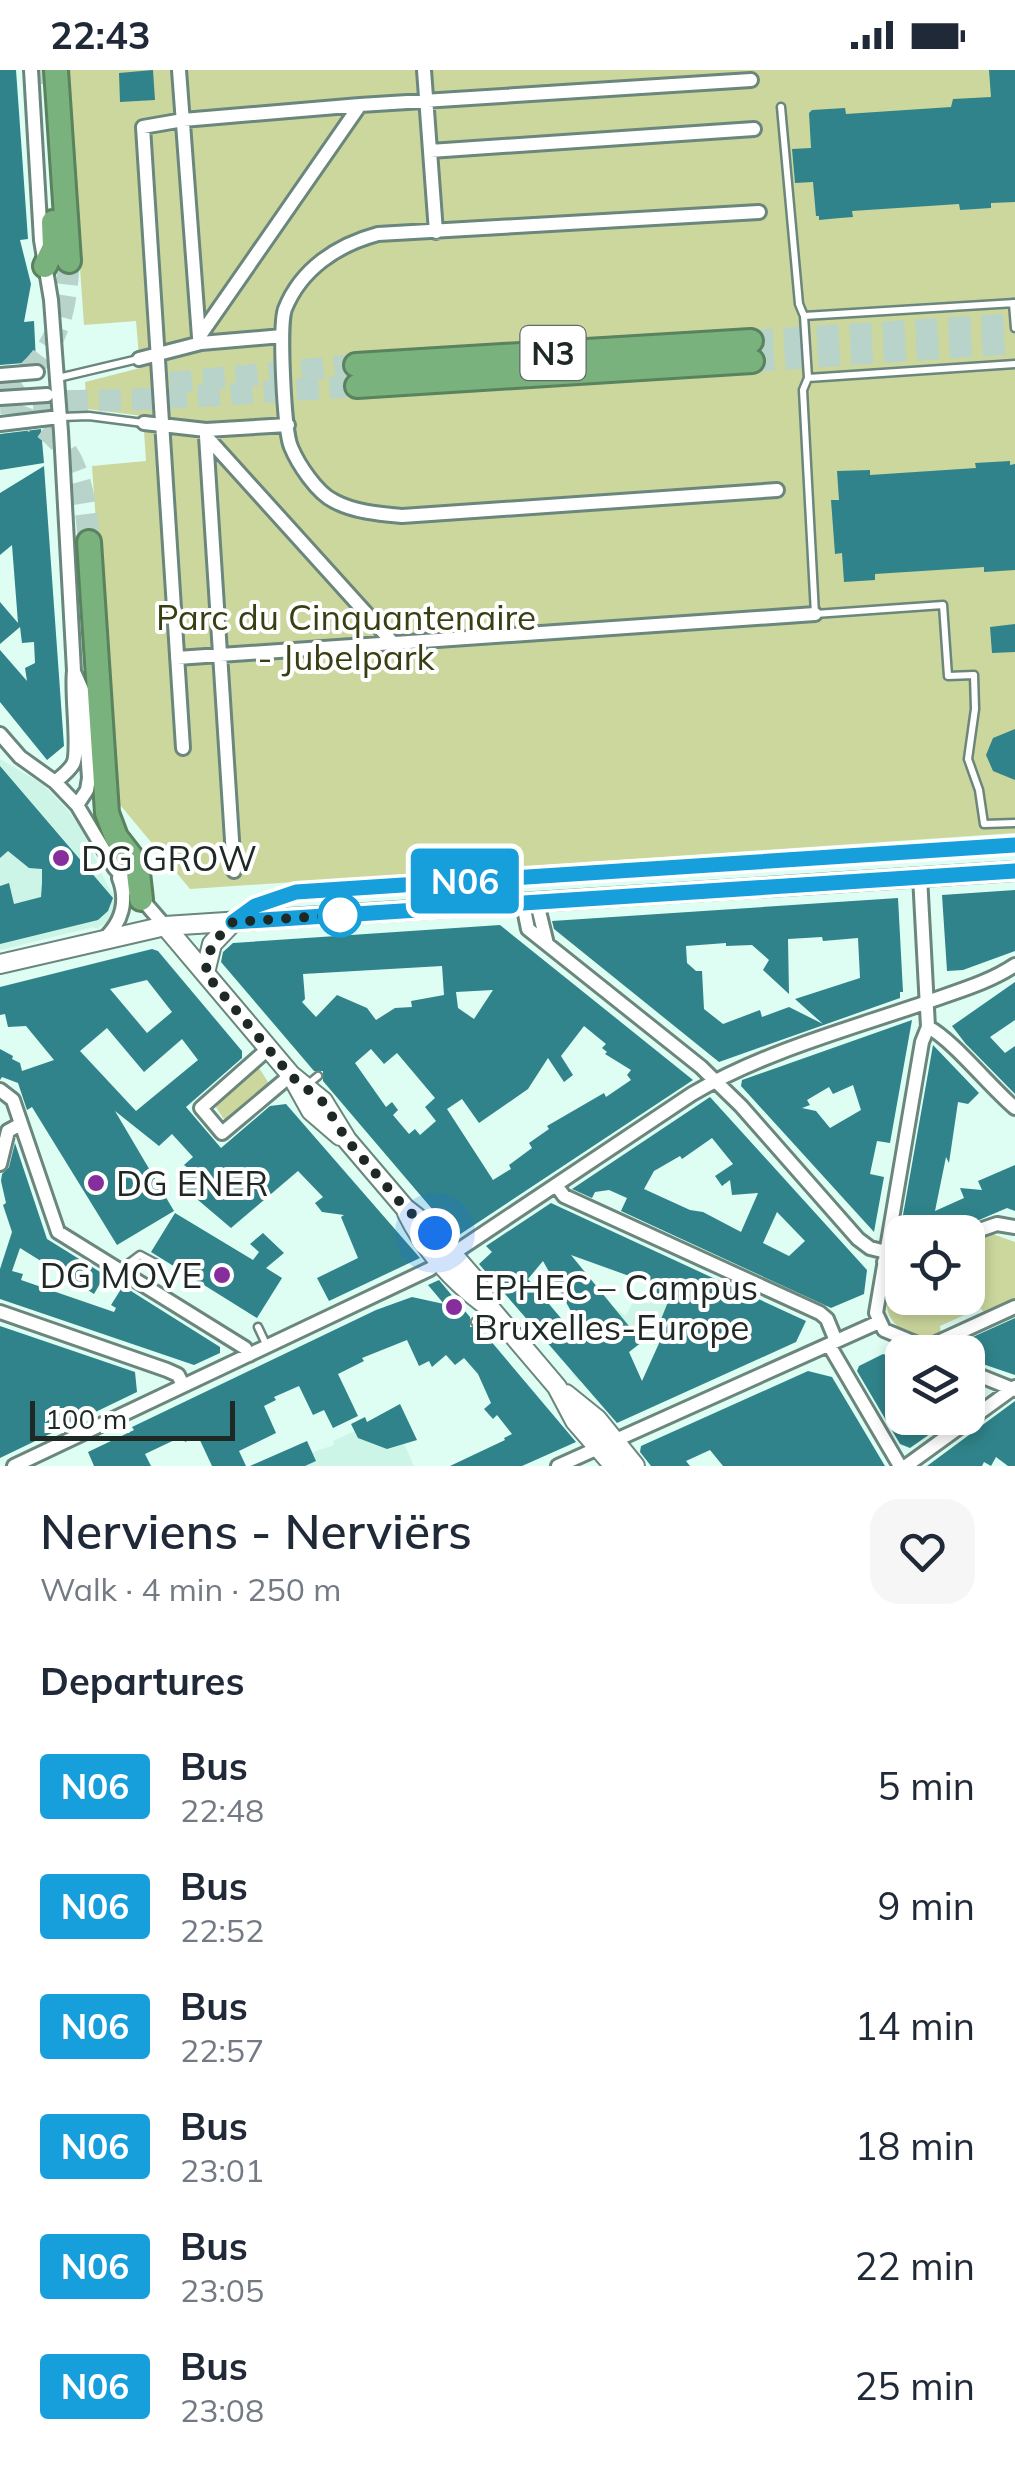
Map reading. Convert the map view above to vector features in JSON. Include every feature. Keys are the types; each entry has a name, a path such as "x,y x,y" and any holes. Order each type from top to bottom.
{"highway":[{"path":"43,75 69,261"},
{"path":"43,75 54,247 45,266"},
{"name":"N3","path":"357,376 751,351"},
{"path":"89,542 107,812 116,838 137,864 141,899"}],"street":[{"path":"179,70 200,340"},
{"path":"424,70 436,232"},
{"path":"183,748 143,127 360,105 750,80"},
{"path":"200,340 360,105"},
{"path":"430,151 754,129"},
{"path":"759,212 378,234 333,252 316,266 294,293 280,323 289,442 296,457 331,500 377,514 402,516 777,490"},
{"path":"45,266 60,417 76,756 72,766 55,782"},
{"path":"139,359 200,340 282,336"},
{"path":"0,375 37,372"},
{"path":"0,398 47,395"},
{"path":"0,424 60,417"},
{"path":"144,423 206,433 288,424"},
{"path":"206,433 393,643"},
{"path":"206,433 234,870"},
{"path":"177,658 814,614"},
{"path":"74,671 83,692 89,778 87,790 77,804"},
{"path":"0,734 20,757 77,804 114,867 268,1049 305,1079 347,1140 405,1208 418,1234 476,1280 490,1309 557,1388 575,1420 635,1466"},
{"path":"104,938 117,923 125,898 114,867"},
{"path":"0,964 165,926 1015,870"},
{"path":"892,1215 922,1042 928,1027 920,876"},
{"path":"530,904 528,930 715,1080 858,1239 885,1257 876,1313 884,1330 894,1335"},
{"path":"205,973 212,944 233,922"},
{"path":"14,1466 447,1258 736,1069 928,1002 1001,974 1015,964"},
{"path":"928,1027 1015,1108"},
{"path":"268,1049 201,1108 222,1133 305,1079"},
{"path":"0,1090 13,1100 58,1232 245,1348 248,1355"},
{"path":"0,1164 8,1131 21,1124"},
{"path":"556,1185 564,1196 820,1313 827,1319 833,1343 909,1465 1014,1389"},
{"path":"985,1228 997,1224 1015,1228"},
{"path":"960,1335 1015,1307"},
{"path":"0,1312 167,1370 178,1375 183,1385"},
{"path":"558,1466 878,1322"},
{"path":"985,1377 1014,1389"},
{"path":"607,1445 614,1466"}],"lane":[{"path":"781,106 798,304 804,316 808,378 803,390 814,614 943,605 948,676 974,675 976,709 968,759 979,790 984,824 1015,823"},
{"path":"804,316 1014,303 1015,328"},
{"path":"56,378 139,359"},
{"path":"808,378 1015,364"},
{"path":"60,417 89,416 144,423"},
{"path":"233,922 255,906 296,892 1015,845"},
{"path":"120,1271 140,1256 157,1264"},
{"path":"475,1322 490,1309"},
{"path":"258,1327 268,1346"}],"shaded area":[{"path":"0,759 42,784 83,831 117,899 118,907 108,927 106,924 99,929 93,927 0,950"},
{"path":"671,1258 693,1269 658,1344 647,1337 604,1374 597,1367 579,1382 571,1372 596,1352 573,1314 614,1307 626,1316 635,1298 649,1304"},
{"path":"389,1410 414,1466 273,1466 334,1445 333,1441"}],"green space":[{"name":"Parc du Cinquantenaire - Jubelpark","path":"66,70 1015,70 1015,833 190,889 121,806 116,806 92,466 146,461 143,416 87,409 85,382 140,368 136,321 84,325"},
{"path":"255,1068 270,1085 225,1121 214,1104"},
{"path":"985,1233 1015,1242 1015,1302 987,1315 985,1313"},
{"path":"964,1315 940,1326 941,1335 912,1335 890,1316"}],"building":[{"path":"0,70 16,70 28,239 20,240 31,284 24,322 34,321 36,362 0,365"},
{"path":"153,70 155,100 120,102 119,73"},
{"path":"989,70 1015,70 1015,202 960,210 959,204 852,211 853,217 819,220 813,182 795,183 792,149 811,148 812,110 845,108 846,114 951,107 953,99 991,97"},
{"path":"41,429 44,463 0,470 0,434"},
{"path":"1010,461 1010,465 1015,464 1015,570 984,572 984,567 875,574 875,580 844,582 842,553 835,554 831,500 839,500 837,471 870,470 870,475 976,468 975,463"},
{"path":"44,466 64,746 47,760 0,702 0,650 27,681 25,668 35,663 34,642 22,643 20,627 0,644 0,602 18,623 12,545 0,555 0,493"},
{"path":"1015,624 1015,652 992,653 990,627"},
{"path":"1015,729 1015,780 993,771 986,755 993,738"},
{"path":"0,766 113,898 108,911 98,920 0,944 0,886 9,883 14,904 41,897 42,869 29,868 8,851 0,858"},
{"path":"1015,890 1015,951 963,970 947,971 942,895"},
{"path":"898,898 903,992 900,998 719,1062 554,929 552,921","holes":["822,937 823,941 858,938 860,978 795,999 823,1024 789,1007 762,1017 760,1010 723,1024 704,1009 702,971 687,963 686,946 752,945 769,960 763,970 789,994 788,939"]},
{"path":"500,925 693,1080 456,1237 323,1081 323,1071 314,1071 221,962 223,952 233,943","holes":["442,966 444,995 411,1001 412,1007 395,1008 376,1020 367,1008 337,995 316,1017 302,1002 303,974","493,990 474,1019 458,1008 456,992","584,1026 606,1044 602,1048 605,1054 631,1070 627,1075 631,1080 547,1126 549,1129 529,1143 532,1148 493,1180 447,1109 462,1099 479,1123 528,1089 548,1058 564,1082 573,1075 561,1056","371,1049 384,1064 397,1053 435,1098 425,1107 436,1121 420,1135 415,1129 409,1134 393,1115 398,1110 392,1102 386,1107 355,1063"]},
{"path":"152,949 158,951 242,1051 242,1058 186,1107 221,1148 270,1106 286,1104 420,1258 329,1301 317,1278 358,1258 341,1217 344,1215 322,1212 315,1203 323,1197 298,1171 231,1228 178,1183 192,1171 184,1165 193,1157 172,1134 159,1146 115,1111 174,1211 117,1245 32,1107 27,1110 18,1083 2,1077 0,1080 0,1049 20,1063 22,1071 54,1060 26,1026 8,1027 5,1014 0,1015 0,987","holes":["147,980 172,1012 147,1033 110,989","107,1028 144,1072 182,1039 198,1060 136,1111 80,1051"]},
{"path":"1015,982 1015,1020 990,1037 1005,1053 1015,1046 1015,1094 952,1026"},
{"path":"912,1020 890,1143 877,1141 870,1174 884,1177 874,1232 741,1086 742,1080","holes":["853,1085 861,1110 830,1128 816,1111 802,1108 810,1105 807,1100 829,1087 833,1094"]},
{"path":"933,1045 979,1093 968,1104 958,1102 949,1163 946,1157 935,1211 964,1198 960,1188 982,1190 978,1181 1015,1165 1015,1211 1007,1208 985,1217 903,1215"},
{"path":"710,1097 867,1270 864,1294 831,1308 621,1211 627,1198 609,1190 595,1192 592,1198 572,1189","holes":["712,1138 733,1164 715,1176 722,1186 730,1180 732,1195 758,1193 741,1232 644,1189 654,1171 680,1156 682,1159","777,1212 805,1241 789,1256 763,1243"]},
{"path":"15,1143 47,1239 105,1275 94,1294 20,1248 12,1271 23,1274 21,1280 114,1312 116,1308 111,1305 123,1286 220,1347 220,1353 194,1365 0,1299 0,1269 12,1232 3,1205 6,1203 1,1181"},
{"path":"551,1203 806,1321 796,1342 617,1423 479,1264 492,1252 486,1246","holes":["571,1255 657,1286 653,1295 668,1302 657,1329 670,1319 642,1381 629,1352 642,1342","543,1261 586,1338 581,1342 528,1279"]},
{"path":"175,1213 253,1260 259,1252 250,1244 263,1233 284,1253 266,1268 282,1278 257,1318 151,1252"},
{"path":"439,1280 470,1317 470,1327 479,1327 576,1442 522,1466 450,1466 512,1434 497,1415 493,1419 484,1409 491,1403 478,1374 464,1358 455,1365 446,1355 432,1367 429,1361 419,1366 407,1340 362,1358 364,1361 338,1374 358,1416 333,1428 324,1410 313,1415 299,1386 274,1397 276,1400 264,1406 276,1433 239,1451 246,1466 212,1466 198,1436 185,1442 183,1436 145,1454 151,1466 94,1466 88,1452 134,1430 132,1427 376,1310 412,1297 444,1304 428,1285"},
{"path":"1015,1318 1015,1375 985,1365 985,1335 977,1335"},
{"path":"0,1326 135,1372 137,1392 0,1458"},
{"path":"885,1355 885,1419 857,1371 859,1366"},
{"path":"808,1371 832,1377 885,1466 723,1466 710,1450 686,1461 690,1466 651,1466 640,1452 641,1446"},
{"path":"1015,1401 1015,1466 996,1457 991,1466 984,1462 982,1466 927,1466 969,1435 985,1435 985,1423"},
{"path":"400,1404 417,1440 387,1449 358,1438 351,1424 365,1417 367,1422"},
{"path":"895,1435 929,1435 910,1448 900,1444"},
{"path":"307,1441 316,1461 305,1466 250,1466"}],"tunnel":[{"path":"42,70 43,84"},
{"path":"0,391 34,366 54,336 64,302 69,261"},
{"path":"751,341 1015,324"},
{"path":"752,361 1015,343"},
{"path":"170,383 356,365"},
{"path":"0,403 154,399 357,386"},
{"path":"14,414 51,434 73,463 84,500 89,542"}],"bus line":[{"name":"N06","path":"1015,845 296,892 255,906 233,922 1015,871"}],"place":[{"name":"DG GROW","path":"61,858"},
{"name":"DG ENER","path":"96,1183"},
{"name":"DG MOVE","path":"222,1275"},
{"name":"EPHEC – Campus Bruxelles-Europe","path":"454,1307"}],"route":[{"path":"340,915 233,922 212,944 205,973 291,1076 323,1102 347,1140 405,1208 435,1233"}]}
